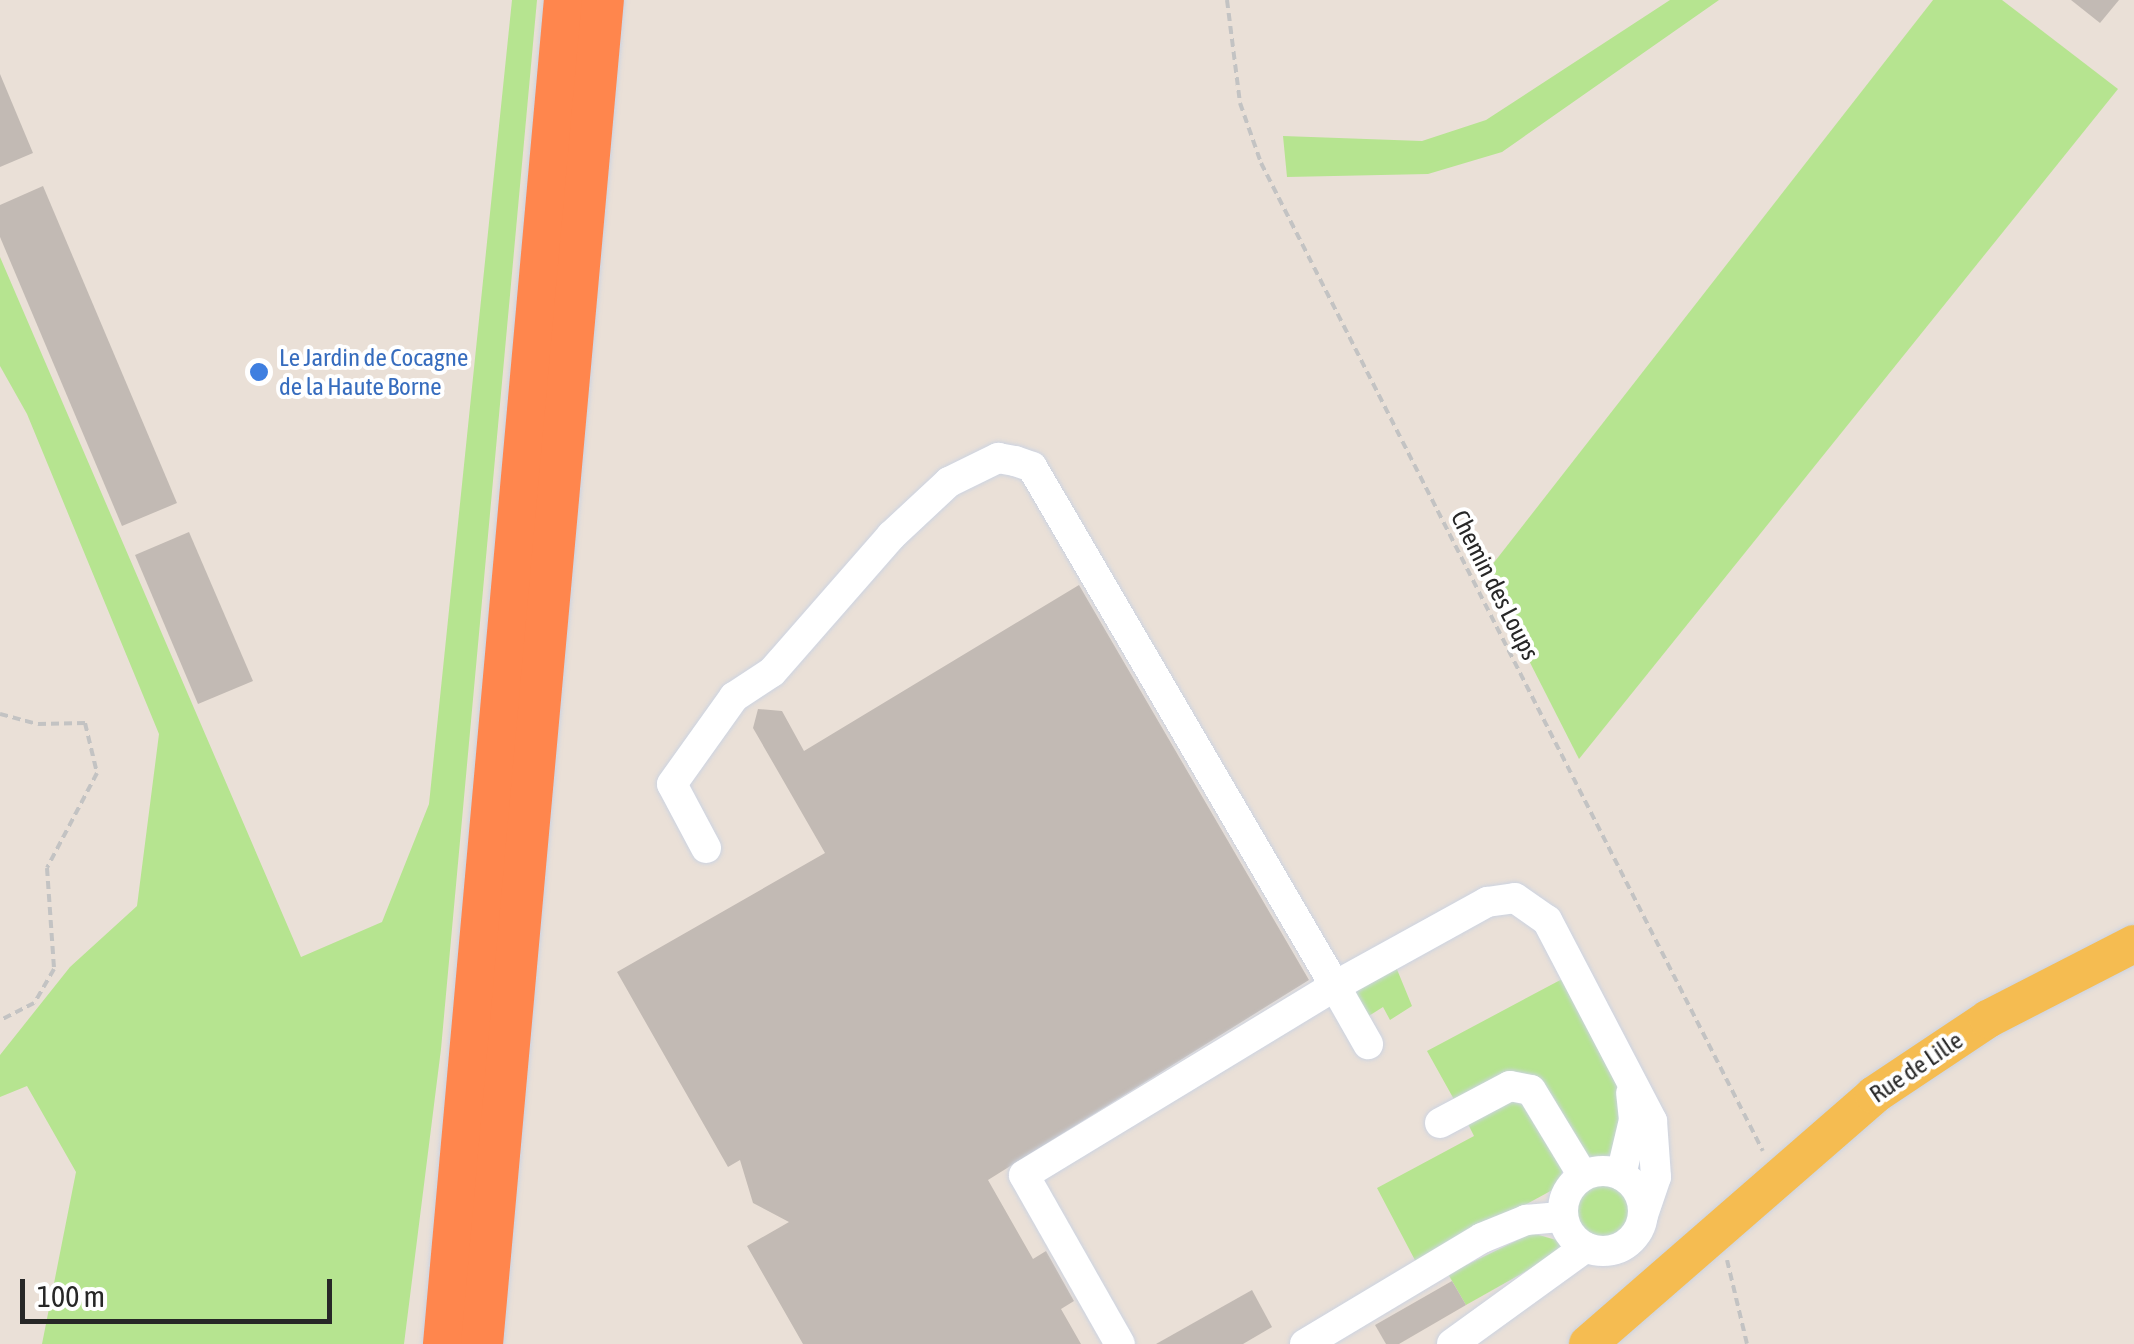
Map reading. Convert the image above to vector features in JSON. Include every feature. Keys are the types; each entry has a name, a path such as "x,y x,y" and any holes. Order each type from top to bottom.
{"highway":[{"path":"444,1344 466,1134 565,0"},
{"path":"482,1344 602,0"},
{"path":"431,1344 466,1134"}],"main road":[{"name":"Rue de Lille","path":"1588,1344 1777,1171 1952,1042 2134,944"},
{"name":"Rue de Lille","path":"1562,1344 1720,1222"}],"lane":[{"path":"706,848 672,784 734,697 772,672 890,536 949,482 998,458 1016,460 1032,467 1368,1044"},
{"path":"1120,1344 1024,1175 1335,986 1488,902 1515,898 1547,920 1627,1071 1656,1144 1643,1215 1619,1248 1586,1247 1452,1344"},
{"path":"1620,1175 1634,1120 1627,1071"},
{"path":"1440,1123 1510,1086 1531,1090 1583,1176"},
{"path":"1586,1247 1563,1217 1566,1193 1583,1176 1620,1175 1636,1188 1643,1215"},
{"path":"1320,1340 1482,1238 1526,1220 1563,1217"}],"path":[{"name":"Chemin des Loups","path":"1227,0 1240,103 1261,163 1777,1171"},
{"path":"0,714 38,724 85,723 97,773 47,868 54,969 34,1003 0,1020"},
{"path":"1720,1222 1747,1344"}],"green space":[{"path":"512,0 537,0 441,1049 404,1344 42,1344 76,1172 27,1086 0,1097 0,1055 70,967 137,906 159,734 27,414 0,366 0,257 301,957 382,922 429,804"},
{"path":"1670,0 1719,0 1502,152 1428,174 1287,177 1283,136 1422,141 1486,120"},
{"path":"1933,0 2002,0 2118,89 1579,759 1485,574"},
{"path":"1396,967 1412,1006 1390,1020 1383,1007 1364,1019 1352,990"},
{"path":"1566,977 1623,1093 1628,1118 1611,1158 1587,1161 1536,1082 1456,1103 1427,1051"},
{"path":"1521,1093 1565,1165 1556,1188 1417,1264 1377,1188 1474,1136 1466,1120"},
{"path":"1602,1183 1621,1191 1629,1210 1621,1229 1602,1237 1583,1229 1575,1210 1583,1191"},
{"path":"1532,1233 1563,1242 1560,1252 1466,1305 1448,1274"}],"building":[{"path":"2071,0 2119,0 2100,23"},
{"path":"0,74 33,153 0,167"},
{"path":"43,186 177,503 122,526 0,237 0,205"},
{"path":"189,532 253,681 198,704 135,555"},
{"path":"1079,585 1309,980 988,1180 1033,1259 1046,1251 1074,1301 1061,1309 1081,1344 803,1344 747,1246 789,1222 753,1203 740,1160 728,1167 617,972 825,853 753,728 758,709 782,711 804,751"},
{"path":"1452,1281 1466,1305 1399,1344 1386,1344 1375,1325"},
{"path":"1252,1290 1272,1327 1243,1344 1156,1344"}],"place":[{"name":"Le Jardin de Cocagne de la Haute Borne","path":"259,372"}]}
